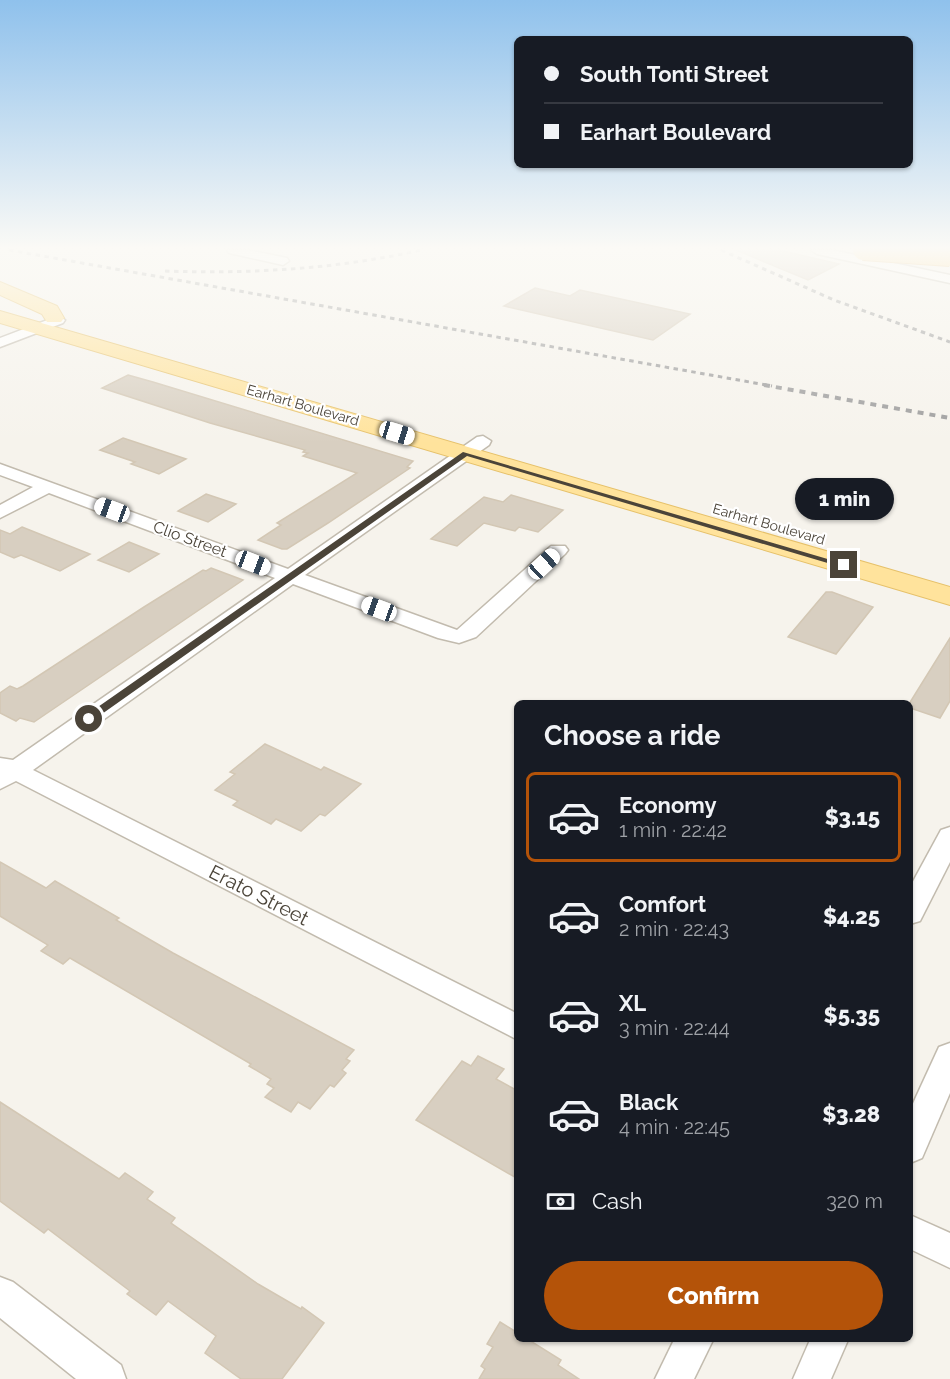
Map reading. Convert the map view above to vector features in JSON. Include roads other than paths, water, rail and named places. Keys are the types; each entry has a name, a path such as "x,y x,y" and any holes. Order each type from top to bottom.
{"main road":[{"name":"Earhart Boulevard","path":"37,314 50,322"},
{"name":"Earhart Boulevard","path":"0,317 50,322 748,527 950,576"},
{"name":"Earhart Boulevard","path":"748,527 950,596"}],"street":[{"path":"0,343 50,322"},
{"path":"5,771 291,577 475,448"},
{"name":"Clio Street","path":"0,469 445,634 459,637 469,633 558,550"},
{"path":"0,512 48,487"},
{"name":"Erato Street","path":"5,771 514,1026"},
{"path":"913,908 950,836"},
{"path":"913,1141 950,1056"},
{"path":"913,1232 950,1251"},
{"path":"4,1306 106,1379"},
{"path":"674,1379 693,1342"},
{"path":"812,1379 828,1342"}],"railway":[{"path":"370,314 772,386"},
{"path":"874,314 950,342"},
{"path":"764,385 950,418"}]}
